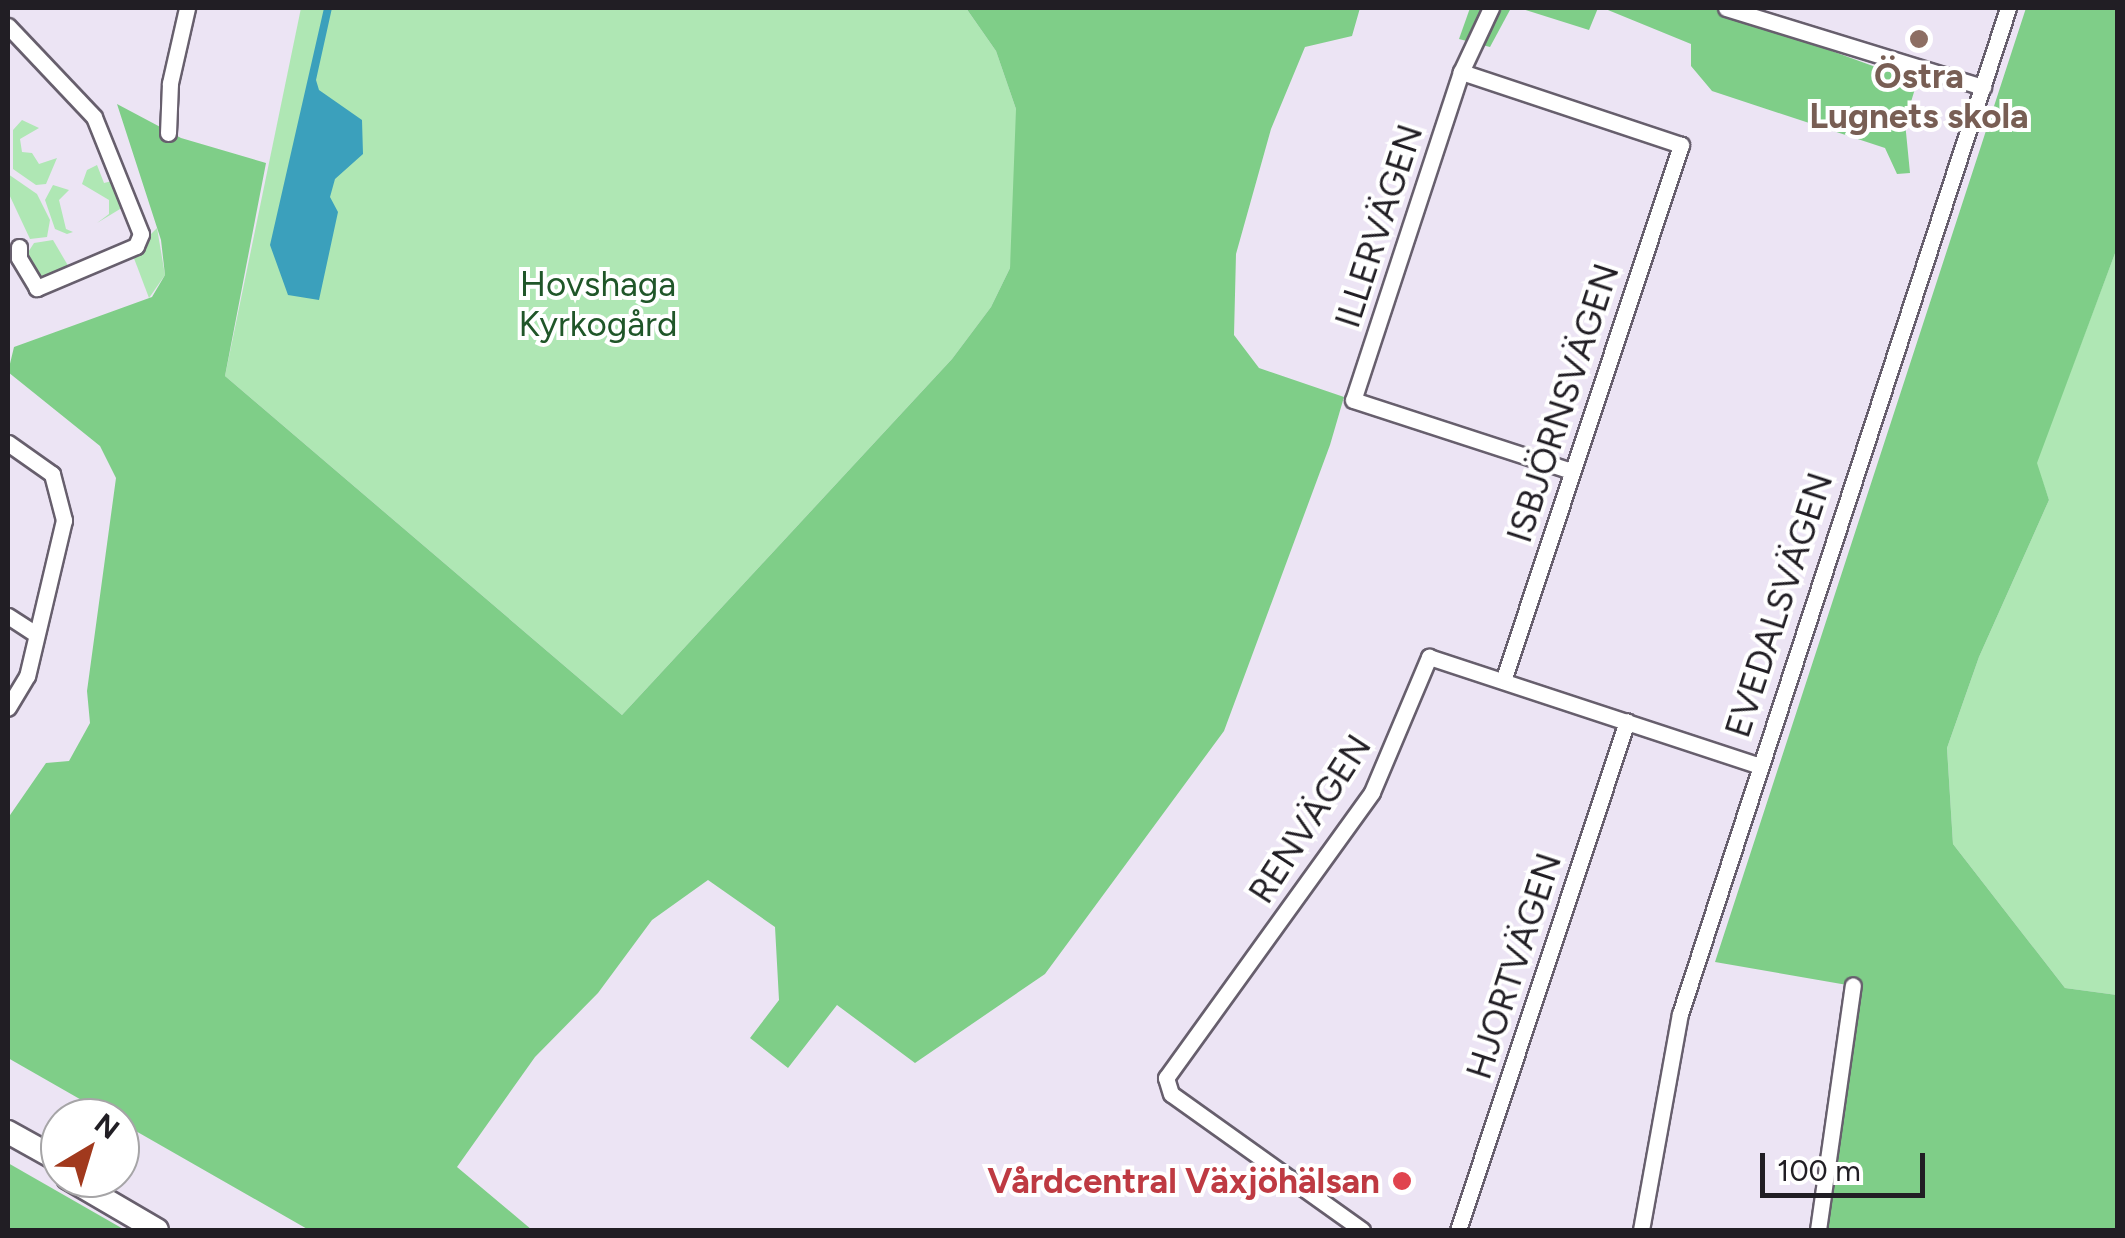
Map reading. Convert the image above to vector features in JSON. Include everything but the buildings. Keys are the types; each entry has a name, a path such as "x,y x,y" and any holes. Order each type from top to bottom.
{"highway":[{"path":"8,1132 40,1150"},
{"path":"8,1144 40,1162"},
{"path":"103,1198 158,1230"},
{"path":"124,1198 178,1230"}],"street":[{"path":"168,133 170,83 187,8"},
{"path":"1462,72 1490,8"},
{"path":"1726,8 1982,87"},
{"name":"EVEDALSVÄGEN","path":"1641,1230 1680,1014 1758,765 2008,8"},
{"path":"8,26 94,117 141,234 136,246 37,288 18,258 19,247"},
{"name":"ISBJÖRNSVÄGEN","path":"1462,72 1681,144 1503,681"},
{"name":"ILLERVÄGEN","path":"1462,72 1354,400 1571,471"},
{"path":"8,443 46,466 64,510 23,686 8,708"},
{"path":"8,616 34,633"},
{"name":"RENVÄGEN","path":"1362,1230 1172,1094 1166,1078 1372,792 1429,657 1758,765"},
{"name":"HJORTVÄGEN","path":"1458,1230 1627,721"},
{"path":"1818,1230 1853,985"}],"green space":[{"name":"Hovshaga Kyrkogård","path":"301,8 966,8 996,51 1016,109 1016,219 1010,268 991,307 952,359 622,715 225,376"},
{"path":"966,8 1360,8 1352,36 1305,47 1271,129 1236,254 1234,335 1259,368 1344,397 1330,445 1224,731 1045,974 915,1063 837,1005 788,1068 750,1038 779,1000 775,927 708,880 652,920 598,993 535,1057 457,1167 532,1230 309,1230 140,1133 140,1098 78,1098 8,1058 8,818 46,763 69,761 90,723 87,691 116,478 100,446 8,372 14,347 152,297 165,275 161,240 117,104 181,138 266,163 225,376 622,715 952,359 991,307 1010,268 1016,109 996,51"},
{"path":"1470,8 1511,8 1490,47 1459,39"},
{"path":"1519,8 1598,8 1589,30"},
{"path":"1603,8 1713,8 1917,82 1905,122 1910,173 1897,174 1885,148 1712,91 1691,66 1691,44"},
{"path":"2026,8 2117,8 2117,248 2037,463 2049,500 1979,657 1947,748 1953,844 2065,988 2117,995 2117,1230 1818,1230 1853,986 1715,962"},
{"path":"22,120 39,128 20,139 22,152 32,153 39,164 57,158 46,184 36,185 13,169 13,130"},
{"path":"97,165 104,183 116,180 125,206 97,223 109,214 109,200 82,184 87,170"},
{"path":"8,174 37,194 50,220 47,237 30,239 8,192"},
{"path":"53,185 69,190 59,200 66,229 73,232 55,229 45,200"},
{"path":"157,228 165,275 149,298 132,253"},
{"path":"53,240 70,269 40,283 25,257 34,243"},
{"path":"2117,248 2117,995 2065,988 1953,844 1947,748 1979,657 2049,500 2036,463"},
{"path":"8,1163 40,1181 40,1198 69,1198 125,1230 8,1230"}],"water":[{"path":"324,8 332,8 316,80 319,90 362,120 363,154 335,179 330,197 338,212 319,300 288,295 270,245"}],"place":[{"name":"Östra Lugnets skola","path":"1919,39"},
{"name":"Vårdcentral Växjöhälsan","path":"1402,1181"}]}
